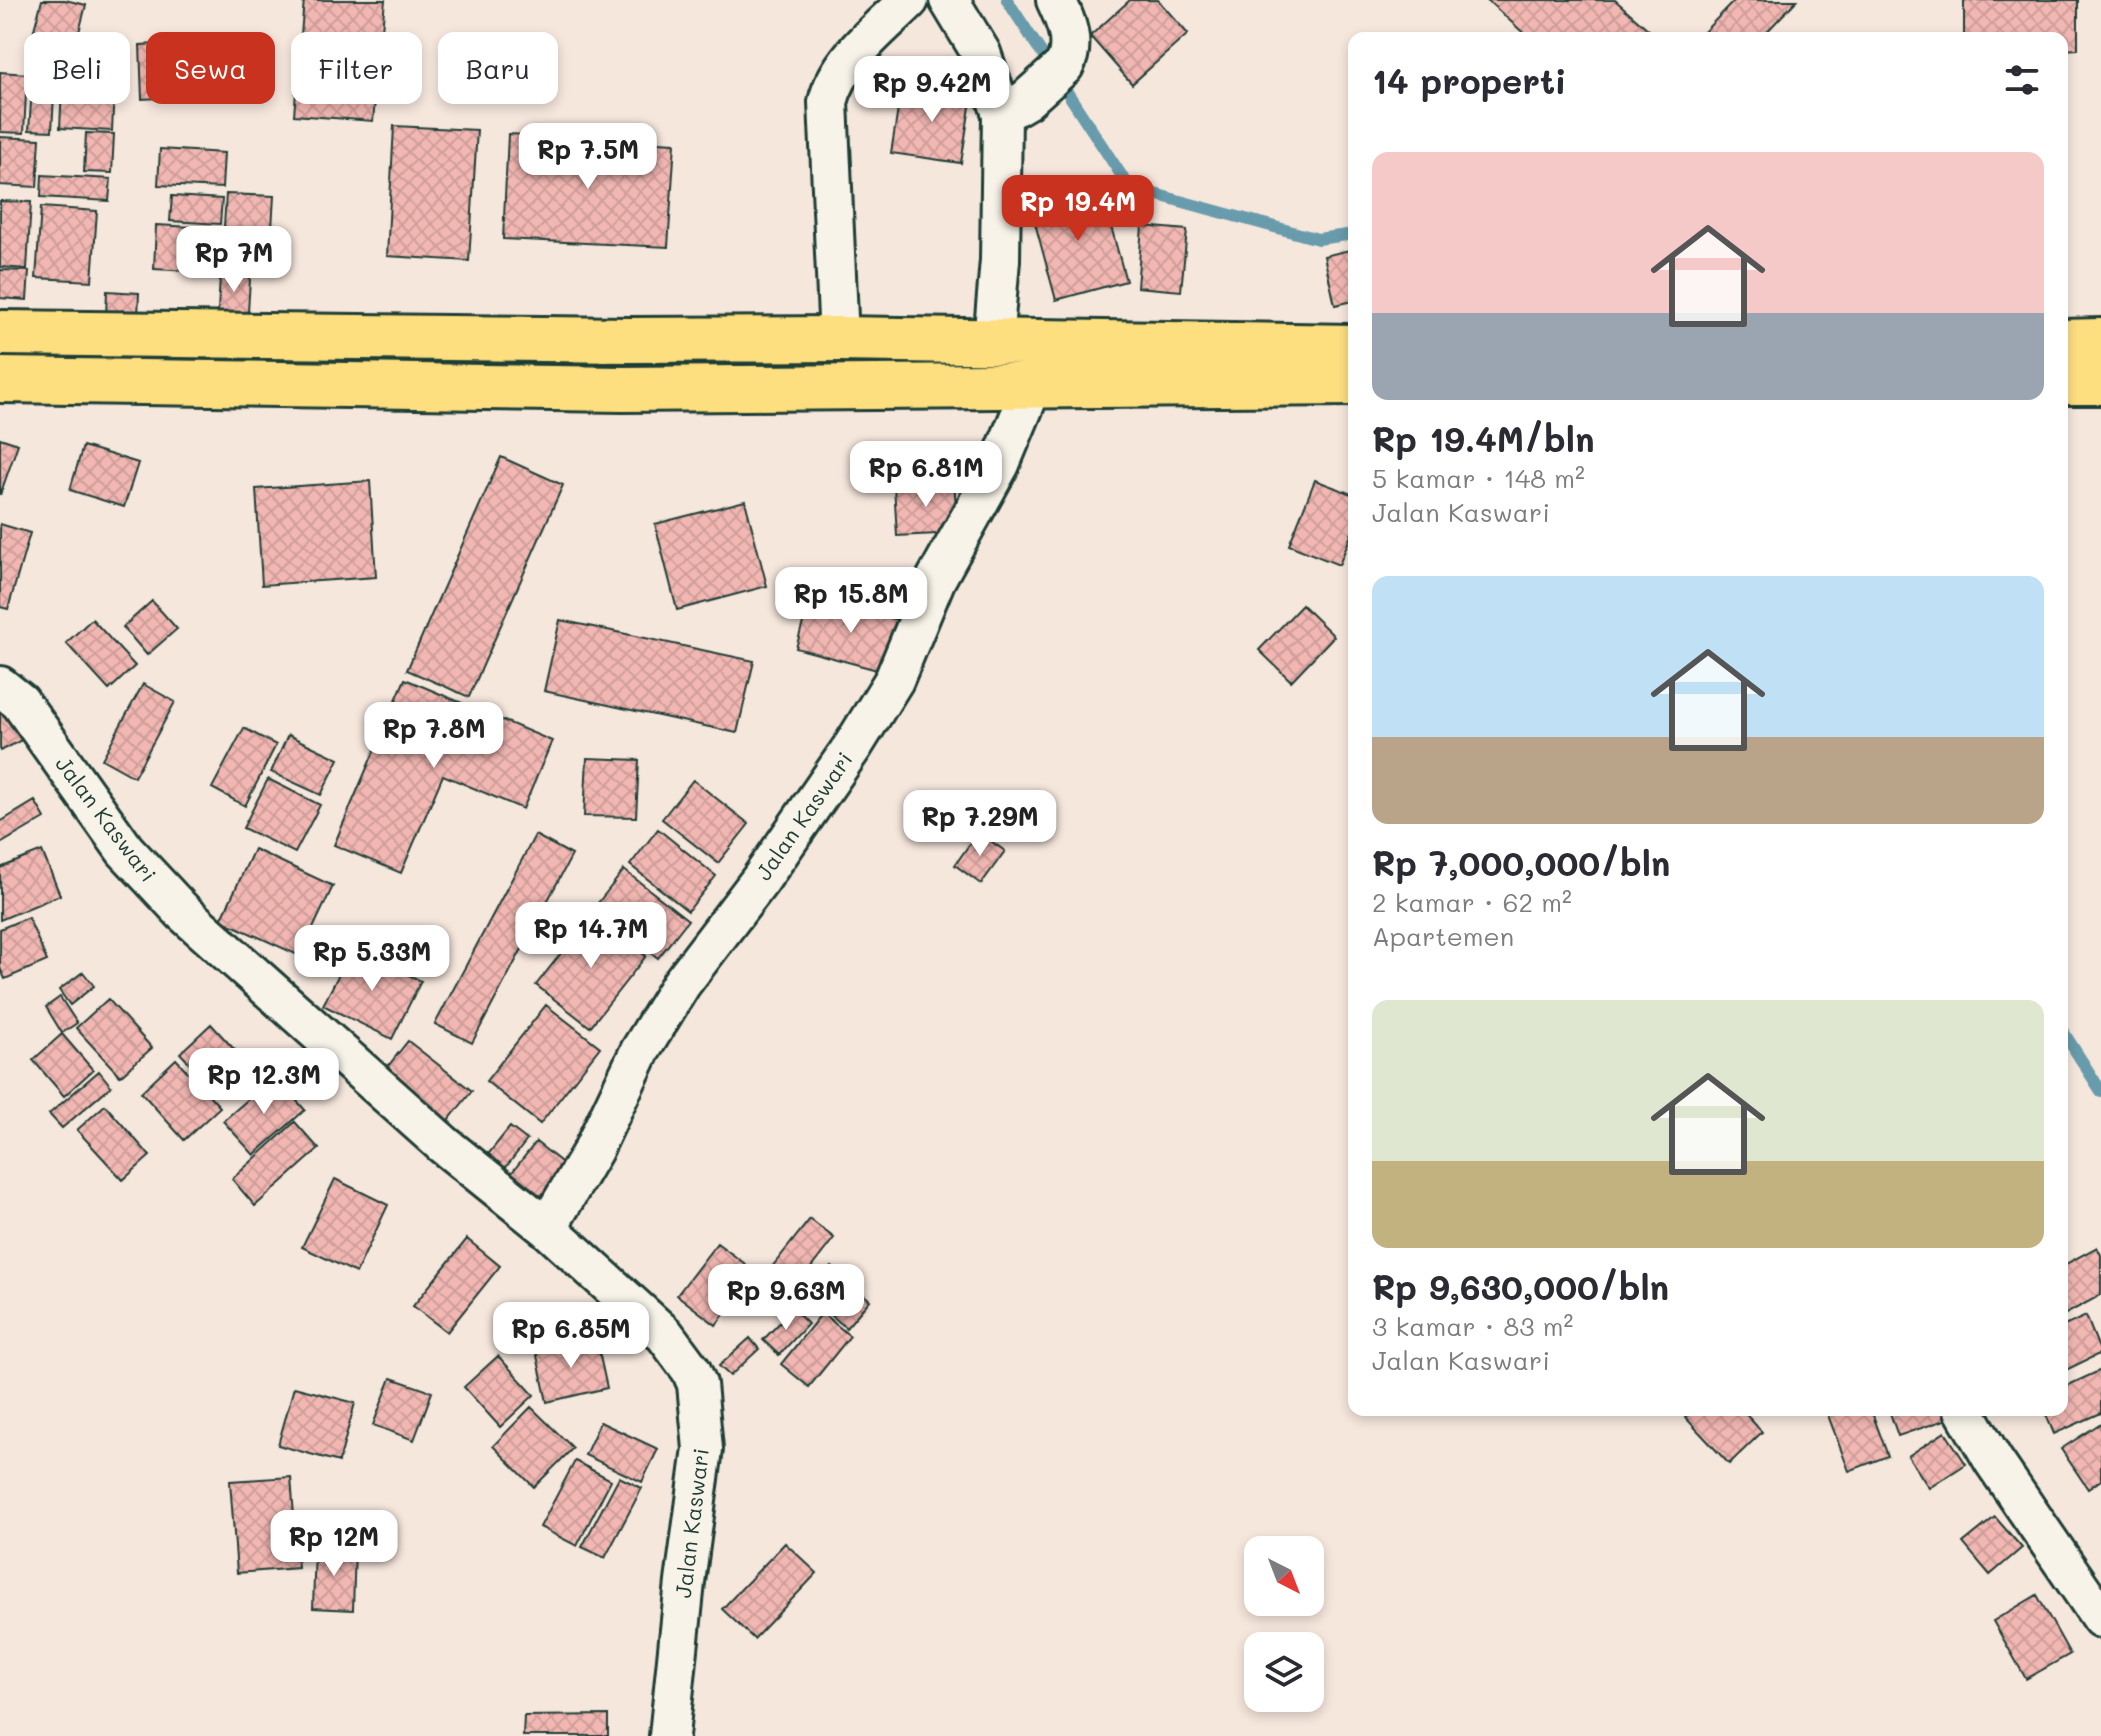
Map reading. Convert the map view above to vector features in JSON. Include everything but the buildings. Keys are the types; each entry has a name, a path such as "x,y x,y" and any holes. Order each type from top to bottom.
{"main road":[{"path":"0,333 993,342 1346,373"},
{"path":"623,389 629,340"},
{"path":"2068,342 2101,341"},
{"path":"0,380 623,389 1032,387 1346,373"},
{"path":"2068,382 2101,382"}],"street":[{"path":"839,339 828,102 831,89 844,67 909,0"},
{"path":"949,0 1014,107 993,342"},
{"path":"1014,107 1064,66 1070,48 1065,19 1056,0"},
{"name":"Jalan Kaswari","path":"547,1228 593,1150 640,1051 681,984 761,879 884,696 936,579 1000,464 1032,387"},
{"name":"Jalan Kaswari","path":"0,686 20,702 125,850 183,912 444,1145 547,1228 665,1335 691,1370 697,1384 703,1449 669,1736"},
{"path":"1967,1416 1993,1460 2101,1618"}],"waterway":[{"path":"1007,0 1129,187 1318,239 1348,235"},
{"path":"2068,1039 2101,1091"}]}
